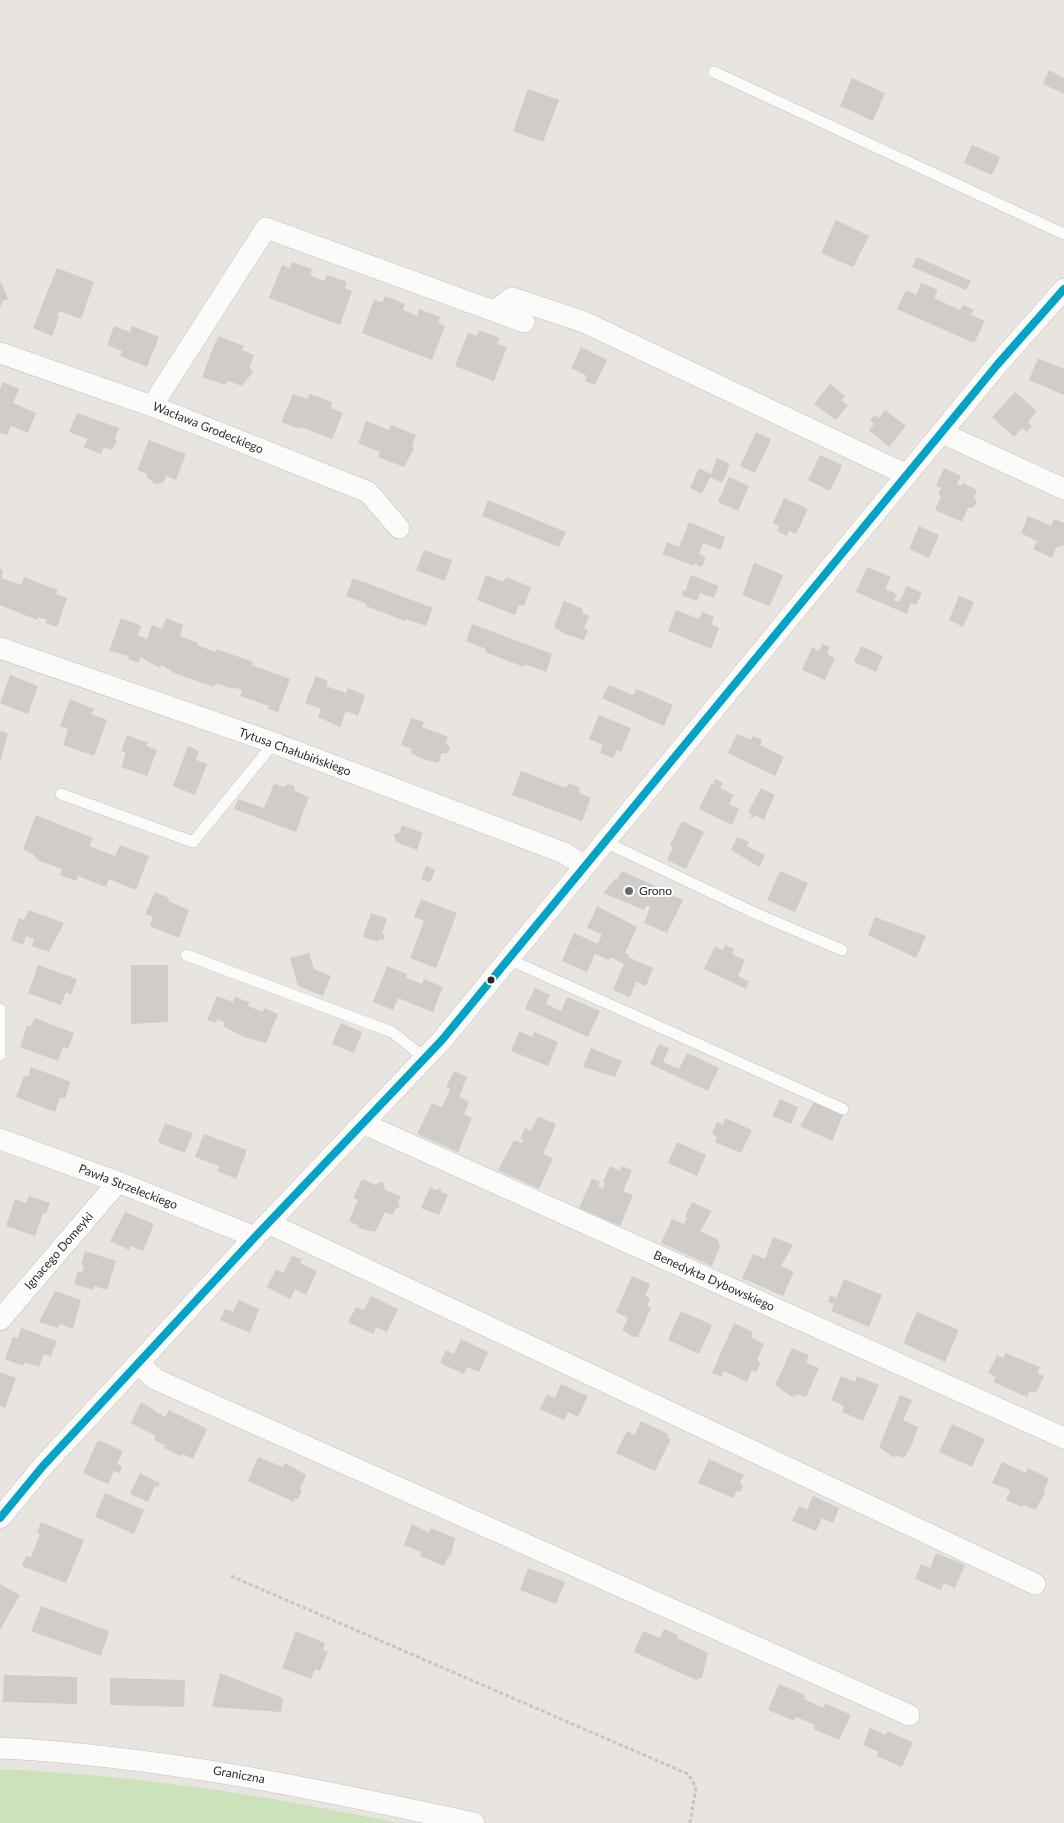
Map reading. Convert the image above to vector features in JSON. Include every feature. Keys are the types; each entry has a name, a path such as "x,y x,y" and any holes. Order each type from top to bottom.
{"street":[{"path":"152,406 266,228 524,322"},
{"path":"0,1518 43,1466 138,1363 261,1230 425,1058 997,365 1064,289"},
{"path":"494,311 512,298 584,322 908,475"},
{"name":"Wacława Grodeckiego","path":"0,353 152,406 368,492 399,528"},
{"path":"942,433 1064,489"},
{"name":"Tytusa Chałubińskiego","path":"2,652 274,743 564,854 585,866"},
{"name":"Benedykta Dybowskiego","path":"365,1122 394,1138 1064,1438"},
{"name":"Pawła Strzeleckiego","path":"0,1139 118,1182 261,1230 1035,1584"},
{"name":"Ignacego Domeyki","path":"0,1320 118,1182"},
{"path":"138,1363 155,1379 909,1715"},
{"name":"Graniczna","path":"0,1748 206,1769 292,1784 474,1823"}],"lane":[{"path":"714,72 1064,234"},
{"path":"60,794 193,842 274,743"},
{"path":"605,842 757,914 842,950"},
{"path":"186,955 392,1032 425,1058"},
{"path":"508,959 843,1109"},
{"path":"0,1009 0,1056"}],"path":[{"path":"231,1576 688,1774 696,1787 690,1823"}],"green space":[{"path":"0,1769 150,1781 249,1795 397,1823 0,1823"}],"building":[{"path":"1049,70 1064,78 1064,94 1043,84"},
{"path":"852,78 885,93 873,121 840,106"},
{"path":"528,89 559,100 543,142 513,131"},
{"path":"972,145 1000,157 992,175 964,163"},
{"path":"836,220 869,236 853,267 821,253"},
{"path":"917,257 971,281 966,290 912,267"},
{"path":"292,262 312,269 310,275 324,281 327,275 347,282 345,288 352,291 340,325 269,298 282,265 290,268"},
{"path":"57,268 94,282 81,319 59,311 57,316 59,317 52,336 33,328"},
{"path":"0,280 8,299 3,301 0,308"},
{"path":"921,283 938,290 934,298 960,310 963,305 974,310 971,315 985,321 974,343 897,309 906,290 916,295"},
{"path":"385,296 405,304 403,310 417,316 419,309 440,317 438,323 445,326 432,360 362,333 374,300 382,302"},
{"path":"114,326 130,332 132,326 159,337 147,367 120,356 122,351 107,345"},
{"path":"479,330 500,338 497,344 507,347 494,381 455,366 468,333 477,336"},
{"path":"219,336 244,346 242,350 254,355 249,368 253,372 242,386 228,381 225,385 202,377"},
{"path":"581,347 607,360 595,385 585,381 587,376 571,368"},
{"path":"1038,358 1064,369 1064,395 1029,380"},
{"path":"3,382 19,389 13,403 36,413 28,433 11,426 7,435 0,433 0,389"},
{"path":"830,384 845,396 842,401 848,405 836,420 814,404"},
{"path":"1015,392 1037,411 1028,422 1032,426 1027,432 1022,428 1014,437 992,417"},
{"path":"293,394 307,399 310,394 332,402 331,408 343,413 332,439 301,427 299,429 281,422"},
{"path":"885,410 906,426 889,447 869,430 874,424 870,421 874,415 879,418"},
{"path":"77,413 119,428 115,438 117,442 111,450 104,447 101,454 83,447 88,439 69,432"},
{"path":"366,421 389,430 391,425 416,435 412,446 414,449 404,467 378,457 380,452 358,443"},
{"path":"756,432 771,439 755,473 740,466"},
{"path":"149,440 186,454 176,480 166,476 163,483 155,484 147,477 147,474 137,470"},
{"path":"820,455 842,465 830,491 808,480"},
{"path":"717,458 730,464 722,483 710,477 702,494 690,488 699,468 711,474"},
{"path":"944,468 961,476 957,484 961,486 963,483 977,490 974,497 977,502 974,507 968,508 962,522 935,510 941,496 938,494 941,488 936,486"},
{"path":"729,477 749,486 738,511 718,502"},
{"path":"784,498 808,509 796,534 789,531 787,536 777,531 779,526 773,523"},
{"path":"488,500 566,532 559,547 482,516"},
{"path":"1028,516 1051,526 1054,519 1064,523 1064,545 1056,548 1052,558 1033,549 1037,541 1021,533"},
{"path":"689,522 725,537 721,550 703,543 699,554 706,557 702,567 695,564 694,566 662,554 667,542 679,547"},
{"path":"919,526 939,535 929,558 909,549"},
{"path":"424,550 452,560 445,581 416,570"},
{"path":"754,563 783,575 770,606 742,595"},
{"path":"867,567 891,577 885,589 897,594 894,600 899,602 907,586 922,593 916,605 911,603 907,614 856,592"},
{"path":"0,569 3,570 1,578 21,585 24,577 58,590 56,594 67,598 57,627 45,623 47,620 38,617 37,620 0,605"},
{"path":"486,575 503,582 506,577 531,587 524,606 519,605 515,615 477,600"},
{"path":"691,575 719,586 714,598 700,593 697,601 683,596 682,590 685,591"},
{"path":"353,578 433,608 426,626 406,619 405,621 346,596"},
{"path":"959,596 974,602 963,627 949,620"},
{"path":"564,601 583,609 582,613 589,616 584,628 588,630 584,640 565,634 554,627"},
{"path":"676,610 699,619 702,612 714,617 711,624 719,628 711,649 668,631"},
{"path":"121,618 142,626 137,635 147,639 152,625 162,629 166,618 183,625 180,636 198,643 197,645 215,652 217,649 253,662 252,665 290,679 278,712 268,709 269,706 240,696 242,690 233,687 232,689 216,683 214,687 174,673 161,665 160,668 140,657 139,663 128,659 129,656 109,651"},
{"path":"472,624 552,654 546,672 525,664 524,667 485,652 486,649 466,641"},
{"path":"822,644 830,647 827,654 835,658 825,680 802,670 812,647 819,651"},
{"path":"861,646 883,656 876,672 854,662"},
{"path":"10,675 38,686 28,714 0,703"},
{"path":"316,676 328,681 326,686 346,693 348,688 365,695 358,716 346,711 340,727 318,717 321,709 305,703"},
{"path":"609,685 633,695 637,689 673,705 664,726 602,698"},
{"path":"70,699 94,709 91,714 107,720 94,756 63,745 68,729 60,726"},
{"path":"599,715 631,728 621,752 617,750 613,758 600,753 603,745 589,739"},
{"path":"411,718 424,722 422,727 448,737 446,743 450,748 448,753 442,753 438,763 420,758 411,753 412,749 401,745"},
{"path":"0,732 8,734 0,762"},
{"path":"737,734 751,740 753,736 762,740 760,745 784,757 775,776 728,753"},
{"path":"127,735 148,743 146,746 157,750 147,776 121,767 126,753 121,751"},
{"path":"188,746 199,751 196,760 207,764 195,795 173,786"},
{"path":"521,771 566,788 569,783 580,788 579,793 591,798 582,821 512,795"},
{"path":"715,779 723,783 720,788 734,795 729,804 739,809 732,825 699,809"},
{"path":"274,784 284,787 288,784 294,786 295,791 309,797 296,832 234,809 238,799 264,808"},
{"path":"761,788 775,795 764,820 754,815 753,818 750,817 752,814 748,812"},
{"path":"36,815 93,838 89,846 115,856 120,845 149,856 136,890 109,879 106,887 78,876 76,881 60,875 62,869 37,860 33,854 23,849"},
{"path":"682,821 704,832 686,869 667,860 673,847 670,845"},
{"path":"402,825 423,833 417,850 396,842 394,834 399,833"},
{"path":"737,837 749,842 747,846 765,855 759,867 731,850"},
{"path":"426,866 435,870 430,882 421,879"},
{"path":"622,871 657,887 655,889 683,900 667,933 644,923 650,907 646,906 644,910 603,893 616,878 617,880"},
{"path":"780,871 808,883 795,912 767,900"},
{"path":"155,892 169,898 168,901 189,910 179,938 150,926 153,917 145,914"},
{"path":"421,899 457,913 436,968 410,958 424,921 414,917"},
{"path":"597,906 637,927 625,953 629,955 628,957 653,968 646,986 636,982 630,997 613,990 624,964 610,957 609,960 595,954 587,972 562,961 574,933 598,944 602,934 587,928"},
{"path":"29,910 64,923 49,952 32,946 34,939 26,936 23,945 11,940 19,918 24,920"},
{"path":"371,913 387,919 382,933 385,934 383,941 379,939 378,942 363,937"},
{"path":"875,917 926,936 916,958 868,935"},
{"path":"725,945 734,949 732,954 745,960 738,976 749,981 746,989 704,969 715,946 723,950"},
{"path":"309,953 314,969 331,976 323,996 298,986 290,958"},
{"path":"38,965 77,979 71,995 66,992 61,1005 28,993"},
{"path":"131,965 168,965 168,1022 131,1024"},
{"path":"387,966 407,974 406,978 422,984 424,979 443,987 433,1012 398,998 393,1010 373,1002"},
{"path":"535,988 550,995 546,1004 561,1011 567,997 600,1011 588,1037 525,1009"},
{"path":"217,996 233,1002 235,997 249,1002 248,1006 263,1012 264,1008 278,1014 266,1043 244,1037 223,1026 225,1023 217,1019 216,1023 207,1020"},
{"path":"35,1018 74,1033 68,1049 63,1047 58,1061 20,1047 27,1026 31,1026"},
{"path":"341,1023 362,1032 354,1053 332,1044"},
{"path":"519,1031 532,1037 534,1032 558,1042 548,1066 511,1051"},
{"path":"659,1044 669,1048 663,1062 679,1069 687,1053 719,1068 708,1091 650,1064"},
{"path":"591,1048 622,1061 615,1077 583,1067"},
{"path":"31,1067 71,1082 65,1098 60,1098 55,1112 16,1097 24,1076 28,1077"},
{"path":"454,1071 467,1077 459,1097 469,1102 464,1114 472,1118 458,1152 417,1134 432,1103 442,1107 450,1089 446,1087"},
{"path":"780,1099 798,1107 791,1124 772,1116"},
{"path":"814,1102 843,1115 832,1141 800,1126"},
{"path":"538,1116 556,1124 543,1154 553,1158 539,1189 498,1170 514,1140 522,1143 524,1140 520,1139 525,1128 531,1131"},
{"path":"725,1118 752,1130 741,1153 715,1142 717,1137 712,1134 717,1122 723,1124"},
{"path":"165,1123 193,1133 185,1153 158,1142"},
{"path":"204,1134 247,1150 236,1179 217,1171 219,1166 195,1157"},
{"path":"677,1142 706,1155 697,1176 668,1163"},
{"path":"610,1166 620,1171 622,1166 632,1170 623,1191 633,1195 620,1226 579,1208 592,1179 600,1182 598,1187 603,1189 605,1183 603,1182"},
{"path":"362,1179 375,1185 383,1181 385,1190 401,1196 398,1202 400,1207 395,1209 393,1215 385,1212 375,1232 358,1228 359,1226 349,1221 358,1200 353,1198"},
{"path":"430,1187 437,1190 440,1188 442,1192 448,1195 439,1215 421,1208"},
{"path":"29,1196 50,1203 46,1214 43,1213 35,1236 6,1226 15,1199 26,1203"},
{"path":"692,1202 712,1211 700,1231 719,1240 718,1243 721,1244 712,1266 661,1243 672,1219 684,1224"},
{"path":"125,1212 154,1224 143,1251 131,1246 129,1250 110,1241"},
{"path":"773,1237 793,1245 781,1266 794,1272 783,1296 742,1278 753,1254 765,1259"},
{"path":"85,1251 116,1261 107,1290 94,1286 93,1290 74,1284 78,1272 82,1273 84,1266 81,1264"},
{"path":"292,1256 302,1259 300,1263 317,1271 306,1295 295,1289 290,1299 267,1287 276,1269 283,1273"},
{"path":"632,1276 650,1284 645,1296 650,1298 647,1306 651,1308 638,1337 633,1337 622,1330 628,1318 616,1312"},
{"path":"844,1279 882,1295 869,1327 831,1311 834,1304 828,1302 830,1295 836,1298"},
{"path":"55,1291 81,1300 73,1329 60,1324 58,1328 39,1322"},
{"path":"371,1296 398,1309 387,1332 376,1327 373,1334 348,1322 356,1307 364,1310"},
{"path":"239,1300 259,1309 250,1333 220,1320 225,1309 233,1312"},
{"path":"681,1311 712,1325 699,1354 668,1340"},
{"path":"917,1312 959,1330 945,1362 903,1343"},
{"path":"734,1323 753,1332 751,1337 764,1344 757,1360 761,1362 756,1372 752,1371 747,1382 724,1371 721,1377 712,1373"},
{"path":"21,1328 57,1341 51,1356 44,1354 39,1367 25,1362 23,1366 5,1359 13,1337 18,1338"},
{"path":"461,1339 488,1352 479,1372 467,1367 464,1374 440,1363 446,1350 454,1354"},
{"path":"792,1348 809,1355 806,1363 819,1368 806,1397 798,1394 792,1397 775,1385"},
{"path":"1005,1353 1040,1367 1037,1373 1044,1376 1036,1393 1030,1391 1027,1397 993,1382 996,1377 988,1373 997,1355 1004,1358"},
{"path":"0,1372 16,1378 5,1408 0,1406"},
{"path":"841,1376 855,1382 857,1376 879,1385 863,1421 842,1412 844,1406 831,1400"},
{"path":"561,1384 588,1396 578,1417 568,1412 564,1420 540,1409 547,1394 555,1398"},
{"path":"900,1395 912,1400 903,1420 918,1427 912,1444 904,1458 893,1457 879,1447"},
{"path":"141,1402 165,1417 169,1410 207,1429 193,1459 164,1448 165,1445 154,1440 156,1436 131,1423"},
{"path":"641,1421 668,1434 667,1437 671,1439 669,1443 671,1444 668,1445 655,1471 616,1453 627,1431 635,1435"},
{"path":"952,1424 985,1439 972,1467 939,1452"},
{"path":"98,1440 123,1451 117,1464 122,1466 119,1473 114,1471 108,1484 83,1473"},
{"path":"258,1457 283,1467 285,1463 306,1475 298,1499 295,1498 294,1502 248,1481"},
{"path":"709,1459 744,1475 740,1482 743,1487 741,1491 736,1492 733,1498 698,1483"},
{"path":"1002,1462 1026,1473 1028,1468 1049,1478 1044,1490 1045,1493 1035,1510 1006,1500 1010,1490 992,1483"},
{"path":"140,1473 160,1483 158,1487 155,1486 148,1502 130,1494"},
{"path":"105,1493 144,1510 134,1534 95,1517"},
{"path":"813,1496 839,1508 833,1523 822,1518 816,1531 792,1521 799,1506 807,1510"},
{"path":"41,1522 84,1540 66,1583 22,1566 26,1556 31,1557 40,1534 37,1533"},
{"path":"412,1524 429,1533 431,1528 455,1538 451,1556 448,1557 444,1566 420,1556 421,1552 404,1545"},
{"path":"936,1553 965,1565 955,1588 944,1583 941,1590 915,1579 921,1564 930,1568"},
{"path":"528,1568 565,1582 556,1604 520,1590"},
{"path":"0,1584 20,1595 0,1630"},
{"path":"41,1606 109,1631 101,1656 31,1631"},
{"path":"664,1629 678,1635 677,1638 708,1653 702,1677 696,1680 634,1652 643,1631 660,1638"},
{"path":"296,1631 325,1643 323,1650 328,1652 320,1671 315,1669 311,1679 282,1668"},
{"path":"220,1673 283,1698 281,1712 212,1707"},
{"path":"4,1675 77,1677 77,1704 3,1702"},
{"path":"110,1678 185,1680 184,1707 110,1705"},
{"path":"779,1684 805,1695 804,1699 823,1708 825,1703 851,1715 839,1740 814,1729 815,1725 806,1721 796,1717 794,1721 768,1710"},
{"path":"870,1728 886,1735 887,1731 913,1742 902,1767 876,1756 879,1752 863,1745"}],"transit line":[{"path":"0,1518 43,1466 255,1237 442,1040 997,365 1064,289"}],"place":[{"name":"Grono","path":"629,891"}]}
